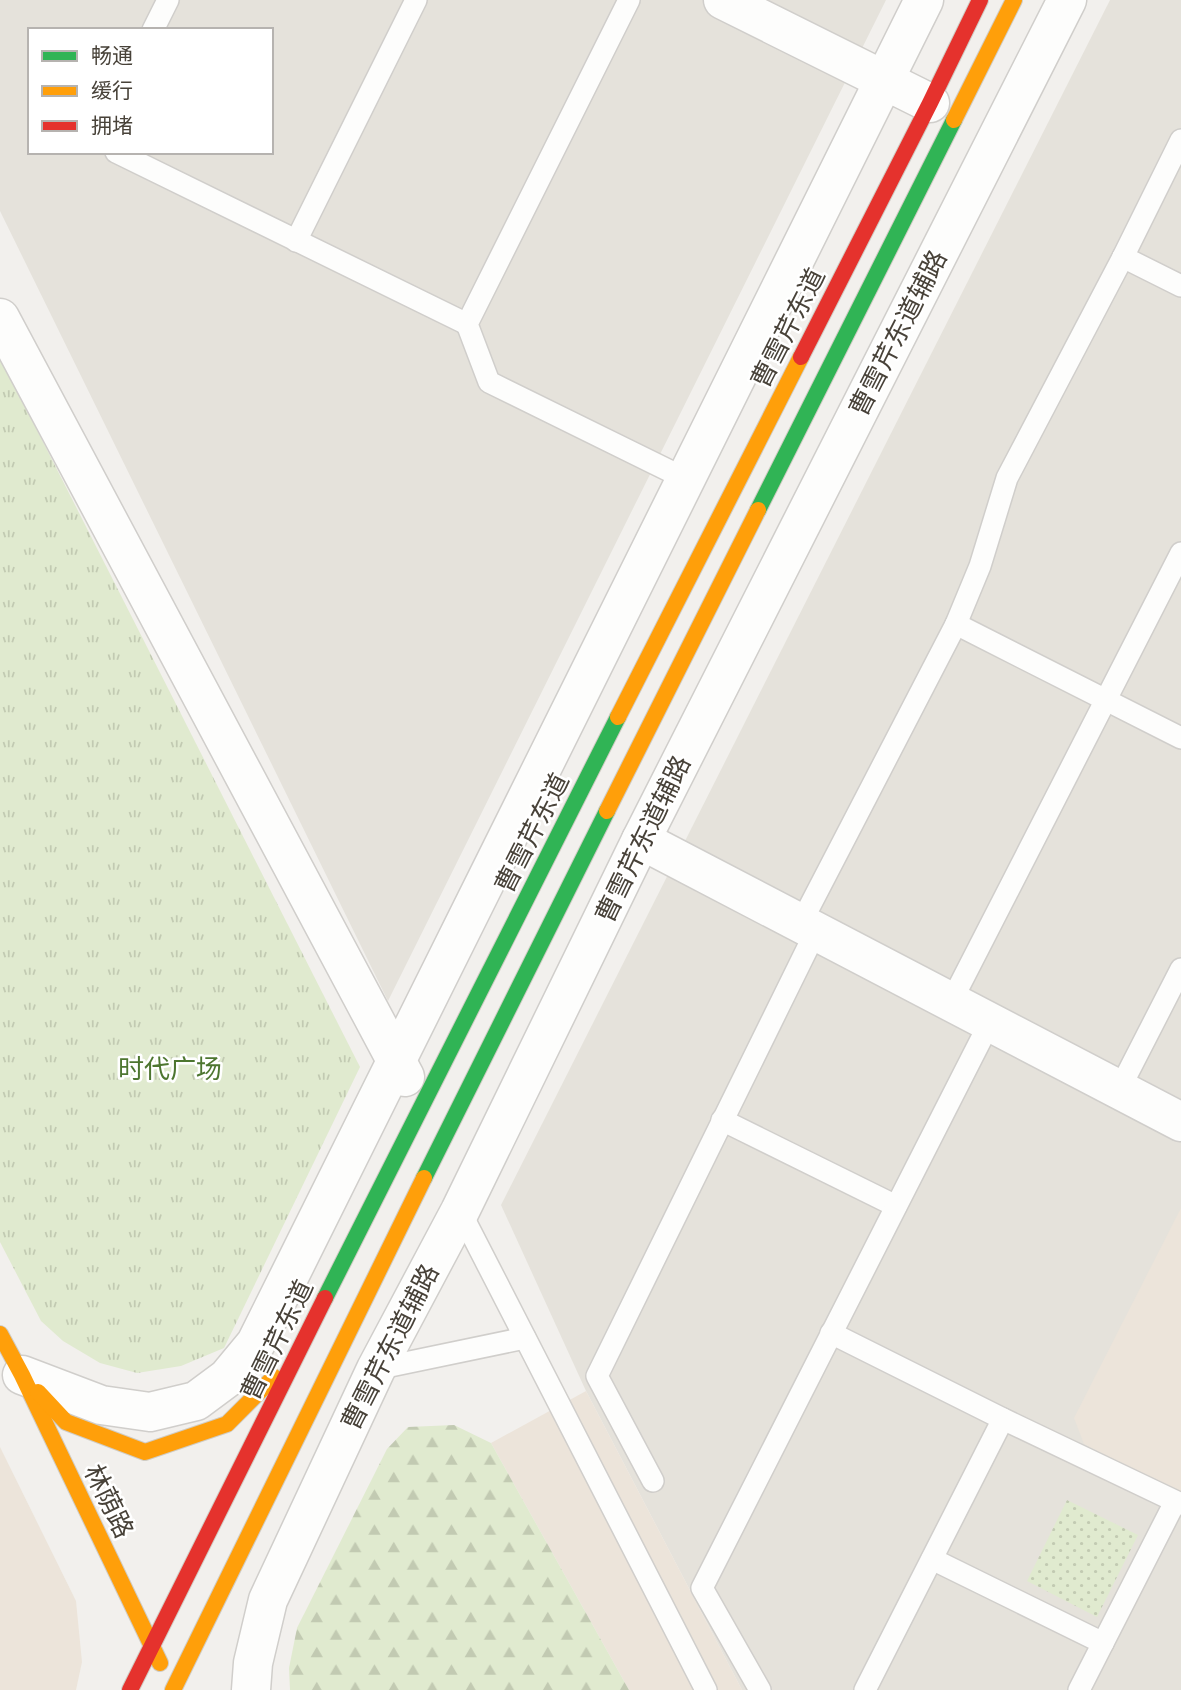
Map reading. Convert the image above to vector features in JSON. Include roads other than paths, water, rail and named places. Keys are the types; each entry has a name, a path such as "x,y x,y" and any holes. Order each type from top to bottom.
{"main road":[{"name":"曹雪芹东道","path":"130,1690 420,1107 981,0"},
{"name":"曹雪芹东道","path":"173,1690 440,1145 1014,0"},
{"name":"林荫路","path":"0,1334 173,1690"},
{"path":"22,1376 66,1422 145,1452 227,1424 299,1350"}],"street":[{"path":"723,0 930,103"},
{"path":"22,1376 101,1405 150,1412 195,1401 227,1378 256,1343 924,0"},
{"name":"曹雪芹东道辅路","path":"251,1690 253,1663 268,1600 376,1369 460,1211 641,840 1067,0"},
{"path":"0,318 440,1145 460,1211"},
{"path":"641,840 1181,1122"}],"lane":[{"path":"154,28 167,0"},
{"path":"296,241 416,0"},
{"path":"467,324 629,0"},
{"path":"653,1481 597,1376 722,1120 809,927 956,624 980,566 1007,478 1181,140"},
{"path":"120,154 467,324 489,382 686,479"},
{"path":"1123,257 1181,286"},
{"path":"951,1002 1181,553"},
{"path":"956,624 1181,738"},
{"path":"1119,1090 1181,970"},
{"path":"760,1690 702,1588 990,1022"},
{"path":"722,1120 896,1206"},
{"path":"460,1211 706,1690"},
{"path":"831,1333 1178,1503 1079,1690"},
{"path":"376,1369 525,1338"},
{"path":"865,1690 1003,1419"},
{"path":"932,1559 1103,1643"}],"park label":[{"name":"时代广场","path":"170,1069"}]}
